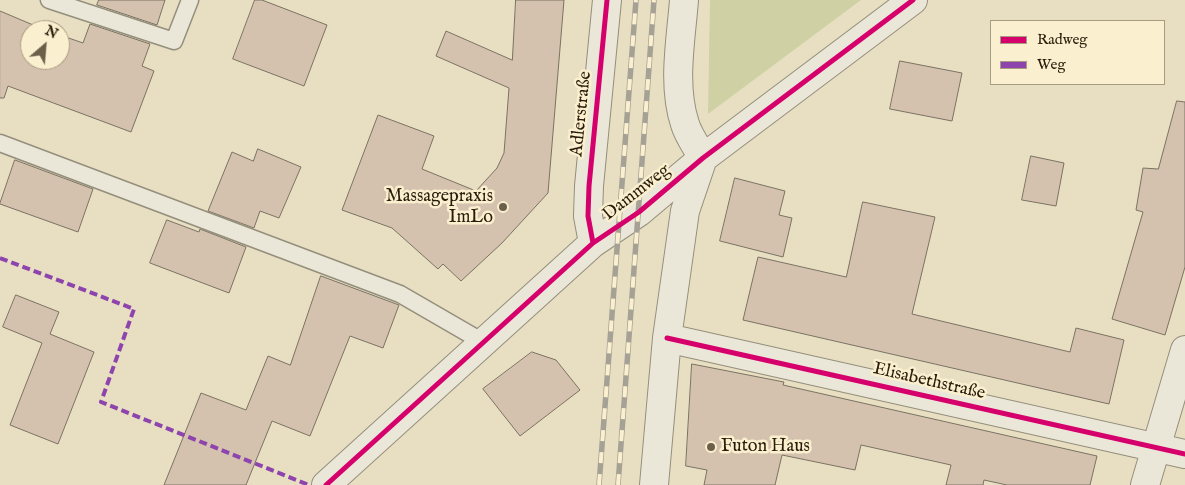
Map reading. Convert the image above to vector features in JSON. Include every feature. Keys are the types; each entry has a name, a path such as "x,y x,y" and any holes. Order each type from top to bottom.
{"street":[{"name":"Adlerstraße","path":"595,237 588,216 589,186 607,0"},
{"path":"654,485 667,338 684,211 703,158 685,126 681,108 678,75 684,0"},
{"name":"Dammweg","path":"326,485 595,237 639,212 703,158 913,0"},
{"name":"Elisabethstraße","path":"667,338 1185,454"},
{"path":"1145,485 1185,350"}],"lane":[{"path":"49,0 174,41 190,0"},
{"path":"0,142 400,294 483,342"}],"green space":[{"path":"710,0 861,0 708,114"}],"building":[{"path":"99,0 165,0 157,25 97,5"},
{"path":"255,0 262,0 327,25 304,86 233,59"},
{"path":"516,0 564,0 548,193 502,243 461,281 443,264 438,269 392,228 342,210 378,115 434,136 422,169 476,191 497,168 504,153 509,88 436,56 446,31 512,60"},
{"path":"0,11 21,20 20,70 70,70 70,38 83,43 90,24 150,44 142,66 154,71 131,132 8,86 4,98 0,98"},
{"path":"900,61 962,73 952,121 890,109"},
{"path":"1177,101 1185,102 1185,267 1165,335 1112,319 1143,212 1136,210 1143,168 1158,169"},
{"path":"258,149 301,167 279,218 260,211 254,228 208,211 232,152 253,161"},
{"path":"1031,156 1064,163 1056,206 1022,200"},
{"path":"15,160 93,189 78,232 0,204"},
{"path":"735,178 785,191 779,215 792,218 783,257 720,241"},
{"path":"863,202 935,217 912,314 1070,352 1076,328 1124,340 1109,404 743,320 758,257 846,277"},
{"path":"167,220 199,232 200,229 246,247 229,293 150,263"},
{"path":"321,276 399,305 383,348 350,336 310,436 272,421 246,485 164,485 201,393 246,410 268,356 290,365"},
{"path":"16,295 59,312 50,334 94,352 58,444 10,425 42,343 3,327"},
{"path":"532,352 556,360 580,390 520,436 483,389"},
{"path":"692,364 784,382 783,385 1097,456 1090,485 1007,485 984,480 983,485 946,485 951,465 861,445 855,470 782,455 775,485 704,485 707,470 686,466"}],"railway":[{"path":"599,485 636,0"},
{"path":"618,485 654,0"}],"marked path":[{"path":"0,258 134,309 101,402 309,485"}],"cycle path":[{"path":"593,243 588,216 589,186 607,0"},
{"path":"326,485 593,243 639,212 703,158 913,0"},
{"path":"667,338 1185,454"}],"place":[{"name":"Massagepraxis ImLo","path":"503,207"},
{"name":"Futon Haus","path":"711,447"}]}
